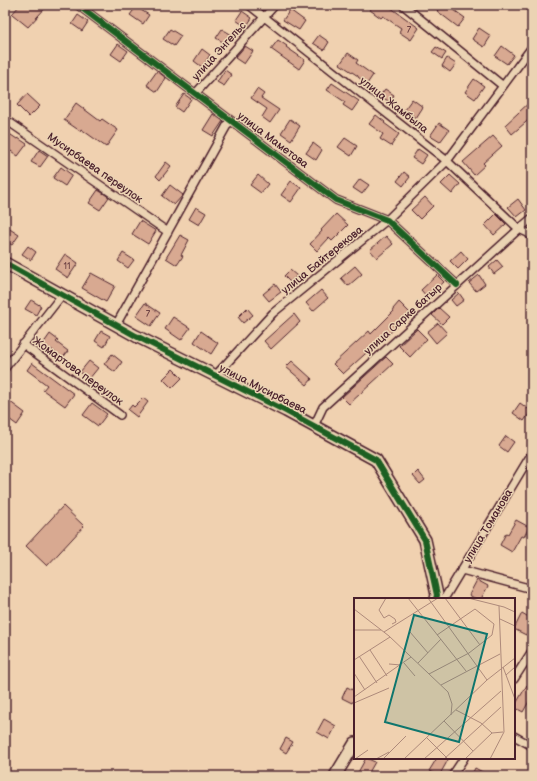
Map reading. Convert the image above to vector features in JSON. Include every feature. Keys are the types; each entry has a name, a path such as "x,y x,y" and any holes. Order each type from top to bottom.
{"street":[{"name":"улица Маметова","path":"78,5 336,200 387,220 457,285"},
{"name":"улица Жамбыла","path":"249,5 447,160 519,229 528,233 532,237"},
{"name":"улица Энгельс","path":"196,94 274,5"},
{"path":"404,5 503,86"},
{"name":"улица Байтерекова","path":"215,376 273,313 387,220 447,160 532,47"},
{"path":"116,325 230,120"},
{"name":"Мусирбаева переулок","path":"9,122 168,232"},
{"name":"улица Сарке батыр","path":"314,426 323,407 532,218"},
{"name":"улица Мусирбаева","path":"5,263 116,325 286,411 376,460 425,540 437,595 436,598"},
{"path":"5,367 62,295"},
{"name":"Жомартова переулок","path":"23,344 120,415"},
{"name":"улица Томанова","path":"445,598 532,453"},
{"path":"462,570 532,589"},
{"path":"515,677 532,651"},
{"path":"515,737 532,746"},
{"path":"335,776 354,745"},
{"path":"452,776 463,759"}],"building":[{"path":"20,5 48,5 28,27 12,14"},
{"path":"373,5 387,5 419,28 411,40 399,32 401,28 383,16 381,18 370,10"},
{"path":"430,5 448,5 465,18 458,27"},
{"path":"136,7 149,15 143,24 130,15"},
{"path":"290,10 305,21 299,30 283,20"},
{"path":"242,11 252,18 246,27 236,20"},
{"path":"78,15 88,22 82,31 72,24"},
{"path":"479,28 491,36 484,47 472,39"},
{"path":"170,29 181,36 174,46 163,39"},
{"path":"222,29 232,35 226,44 216,38"},
{"path":"319,35 329,42 324,50 313,43"},
{"path":"278,40 305,60 299,69 271,49"},
{"path":"118,44 128,51 121,61 111,54"},
{"path":"245,46 253,51 244,64 235,58"},
{"path":"502,46 514,55 507,64 495,56"},
{"path":"436,47 446,53 442,59 432,52"},
{"path":"202,49 210,55 202,67 194,61"},
{"path":"348,53 358,60 356,63 373,75 367,84 340,64"},
{"path":"447,58 456,64 450,72 442,66"},
{"path":"225,70 232,75 224,86 217,82"},
{"path":"157,71 166,78 157,92 147,85"},
{"path":"474,79 484,86 475,99 465,92"},
{"path":"332,83 359,101 352,111 343,105 345,102 327,90"},
{"path":"257,89 264,94 261,98 279,110 270,123 262,117 267,109 251,98"},
{"path":"385,89 394,95 390,102 380,96"},
{"path":"27,94 40,106 29,117 17,105"},
{"path":"184,94 191,99 182,112 175,107"},
{"path":"412,99 423,107 416,118 404,110"},
{"path":"532,100 532,117 512,134 505,125"},
{"path":"76,103 100,121 102,119 118,130 106,147 81,129 80,131 64,120"},
{"path":"213,114 223,121 213,136 203,130"},
{"path":"376,115 399,134 391,146 380,139 383,134 369,124"},
{"path":"290,119 300,126 291,140 281,133"},
{"path":"439,123 449,130 440,142 430,136"},
{"path":"5,131 27,144 18,156 5,147"},
{"path":"493,136 502,146 483,163 485,165 474,175 463,162"},
{"path":"345,138 357,146 351,156 338,147"},
{"path":"313,143 322,150 316,160 306,153"},
{"path":"418,149 427,155 421,164 412,158"},
{"path":"39,150 48,156 40,167 31,162"},
{"path":"166,162 171,166 160,180 156,176"},
{"path":"61,167 72,175 65,186 53,178"},
{"path":"404,172 410,177 403,186 397,181"},
{"path":"258,175 268,184 261,193 250,185"},
{"path":"450,175 460,184 452,194 441,184"},
{"path":"360,179 369,185 362,194 353,188"},
{"path":"291,181 301,188 291,202 281,195"},
{"path":"170,185 183,195 174,205 162,196"},
{"path":"98,190 109,197 100,210 89,203"},
{"path":"425,197 433,206 420,219 411,210"},
{"path":"518,199 526,210 517,217 508,207"},
{"path":"196,207 206,213 199,225 189,219"},
{"path":"336,214 348,225 332,241 329,238 317,251 310,244"},
{"path":"496,214 506,224 494,235 485,225"},
{"path":"140,221 156,231 148,244 132,234"},
{"path":"5,226 19,235 12,245 5,241"},
{"path":"180,235 189,240 181,255 183,256 177,265 166,258"},
{"path":"386,236 393,244 377,258 370,250"},
{"path":"28,246 36,252 31,260 22,254"},
{"path":"461,251 468,259 458,269 450,261"},
{"path":"123,253 134,260 128,268 118,261"},
{"path":"65,254 78,263 68,278 55,269"},
{"path":"497,260 503,267 494,274 489,267"},
{"path":"355,266 362,274 348,286 341,278"},
{"path":"290,270 297,276 290,282 284,276"},
{"path":"91,273 115,286 106,302 82,288"},
{"path":"437,275 444,282 434,291 436,293 429,299 421,290"},
{"path":"479,275 485,284 476,291 469,283"},
{"path":"275,284 281,292 269,301 263,294"},
{"path":"321,290 328,298 313,311 306,303"},
{"path":"459,293 464,300 456,306 451,300"},
{"path":"31,300 41,306 36,315 25,309"},
{"path":"399,302 410,313 387,336 386,335 343,374 333,364 369,331 371,334 394,311 393,309"},
{"path":"145,303 160,313 151,326 136,316"},
{"path":"247,308 253,315 243,323 238,317"},
{"path":"439,308 449,317 442,324 432,315"},
{"path":"294,314 300,322 271,349 264,341"},
{"path":"173,317 190,328 181,340 165,329"},
{"path":"438,323 447,333 436,343 427,332"},
{"path":"417,329 427,339 410,357 399,346"},
{"path":"101,331 110,336 104,347 95,341"},
{"path":"201,331 218,343 211,354 194,342"},
{"path":"50,334 58,340 56,342 68,351 62,359 43,344"},
{"path":"112,354 122,362 115,372 104,364"},
{"path":"386,357 393,364 349,404 342,397"},
{"path":"89,361 98,368 89,379 80,372"},
{"path":"292,361 312,379 307,385 286,367"},
{"path":"32,363 74,394 65,406 43,390 47,385 27,370"},
{"path":"173,369 182,378 172,388 163,379"},
{"path":"5,398 25,413 17,425 5,416"},
{"path":"143,398 148,402 137,417 128,410 132,405 134,407"},
{"path":"92,403 107,414 98,426 83,415"},
{"path":"520,403 531,411 524,421 513,413"},
{"path":"506,436 514,442 507,452 499,446"},
{"path":"418,471 425,480 420,484 413,476"},
{"path":"63,506 84,526 47,566 26,546"},
{"path":"516,520 529,527 524,537 521,536 512,552 500,545 506,533 508,534"},
{"path":"477,580 488,586 482,598 474,598 469,595"},
{"path":"522,613 532,619 532,625 526,635 515,630"},
{"path":"527,685 532,688 532,696 523,712 515,708"},
{"path":"347,687 354,690 354,700 352,703 342,698"},
{"path":"324,719 336,726 329,739 317,732"},
{"path":"286,738 293,742 286,753 280,749"},
{"path":"365,759 375,762 367,776 356,776"},
{"path":"436,759 448,759 439,776 429,771"},
{"path":"475,768 490,776 471,776"}],"cycle path":[{"path":"78,5 336,200 387,220 457,285"},
{"path":"5,263 136,336 286,411 376,460 425,540 437,595 436,598"}]}
